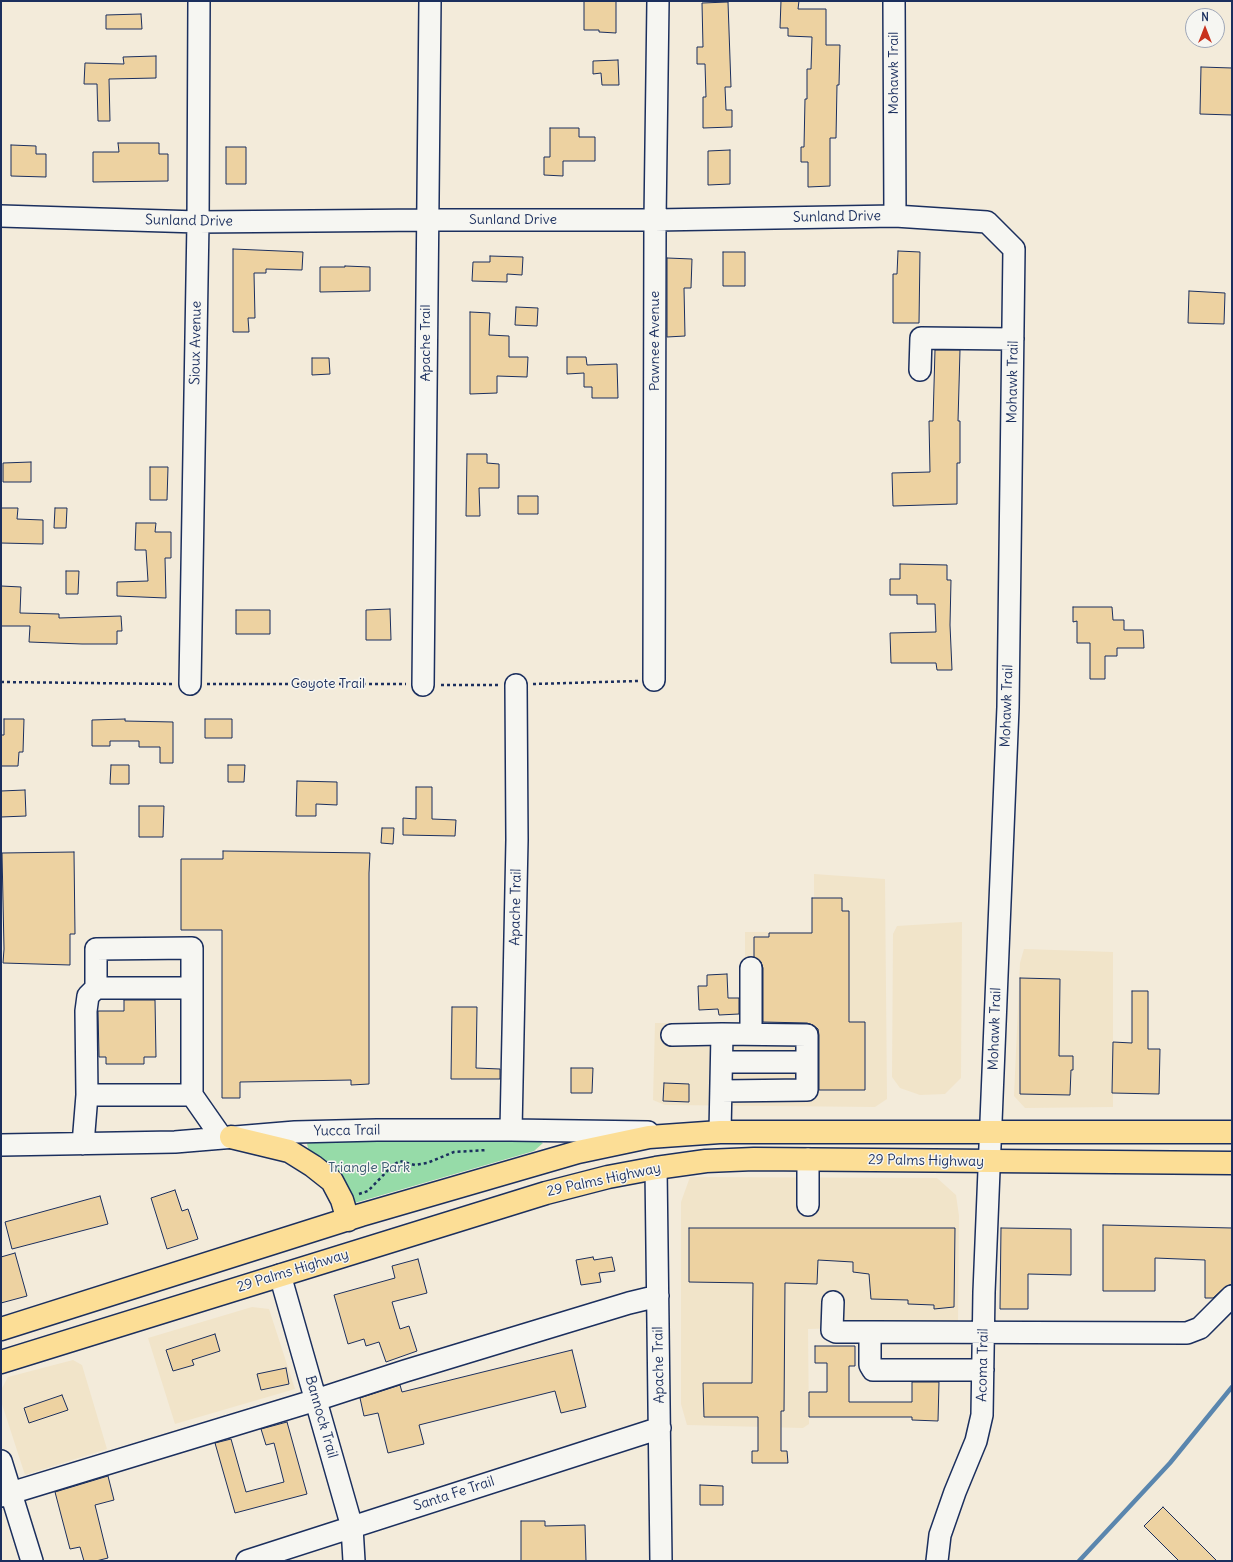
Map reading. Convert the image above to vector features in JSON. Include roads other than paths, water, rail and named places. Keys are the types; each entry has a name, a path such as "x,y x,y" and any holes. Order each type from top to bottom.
{"main road":[{"name":"29 Palms Highway","path":"1,1329 345,1210 578,1152 649,1138 693,1133 720,1132 1232,1132"},
{"path":"226,1138 289,1151 313,1166 332,1181 345,1210"},
{"name":"29 Palms Highway","path":"1,1362 546,1192 608,1177 656,1168 706,1161 808,1159 1232,1164"}],"street":[{"name":"Sioux Avenue","path":"190,684 198,222 199,1"},
{"name":"Apache Trail","path":"423,684 430,1"},
{"name":"Pawnee Avenue","path":"654,680 655,220 658,1"},
{"name":"Mohawk Trail","path":"894,1 895,216"},
{"name":"Sunland Drive","path":"1,216 198,222 655,220 895,216 987,222 1014,249"},
{"name":"Mohawk Trail","path":"990,1162 1008,707 1014,249"},
{"path":"920,370 921,338 1013,339"},
{"name":"Apache Trail","path":"506,1130 517,840 516,685"},
{"path":"83,1144 87,1095 86,1011 88,996 96,988 96,949 192,948 192,1095 226,1138"},
{"path":"751,968 751,1034"},
{"path":"96,988 192,988"},
{"path":"720,1132 722,1034"},
{"path":"672,1035 807,1035 807,1090 721,1091"},
{"path":"722,1062 807,1062"},
{"path":"87,1095 192,1095"},
{"name":"Yucca Trail","path":"1,1145 174,1142 295,1132 377,1130 506,1130 693,1133"},
{"path":"808,1159 808,1206"},
{"name":"Acoma Trail","path":"938,1561 940,1535 977,1435 982,1415 990,1162"},
{"name":"Apache Trail","path":"656,1168 661,1561"},
{"name":"Bannock Trail","path":"280,1275 352,1527 354,1561"},
{"path":"6,1494 316,1400 405,1371 629,1303 658,1296"},
{"path":"832,1302 832,1330 836,1332 1187,1333 1200,1328 1232,1296"},
{"path":"873,1332 870,1336 870,1365 873,1370 983,1370"},
{"name":"Santa Fe Trail","path":"247,1561 660,1428"},
{"path":"1,1461 6,1494 32,1561"}],"waterway":[{"path":"1079,1561 1170,1463 1232,1387"}],"park label":[{"name":"Triangle Park","path":"369,1168"}]}
